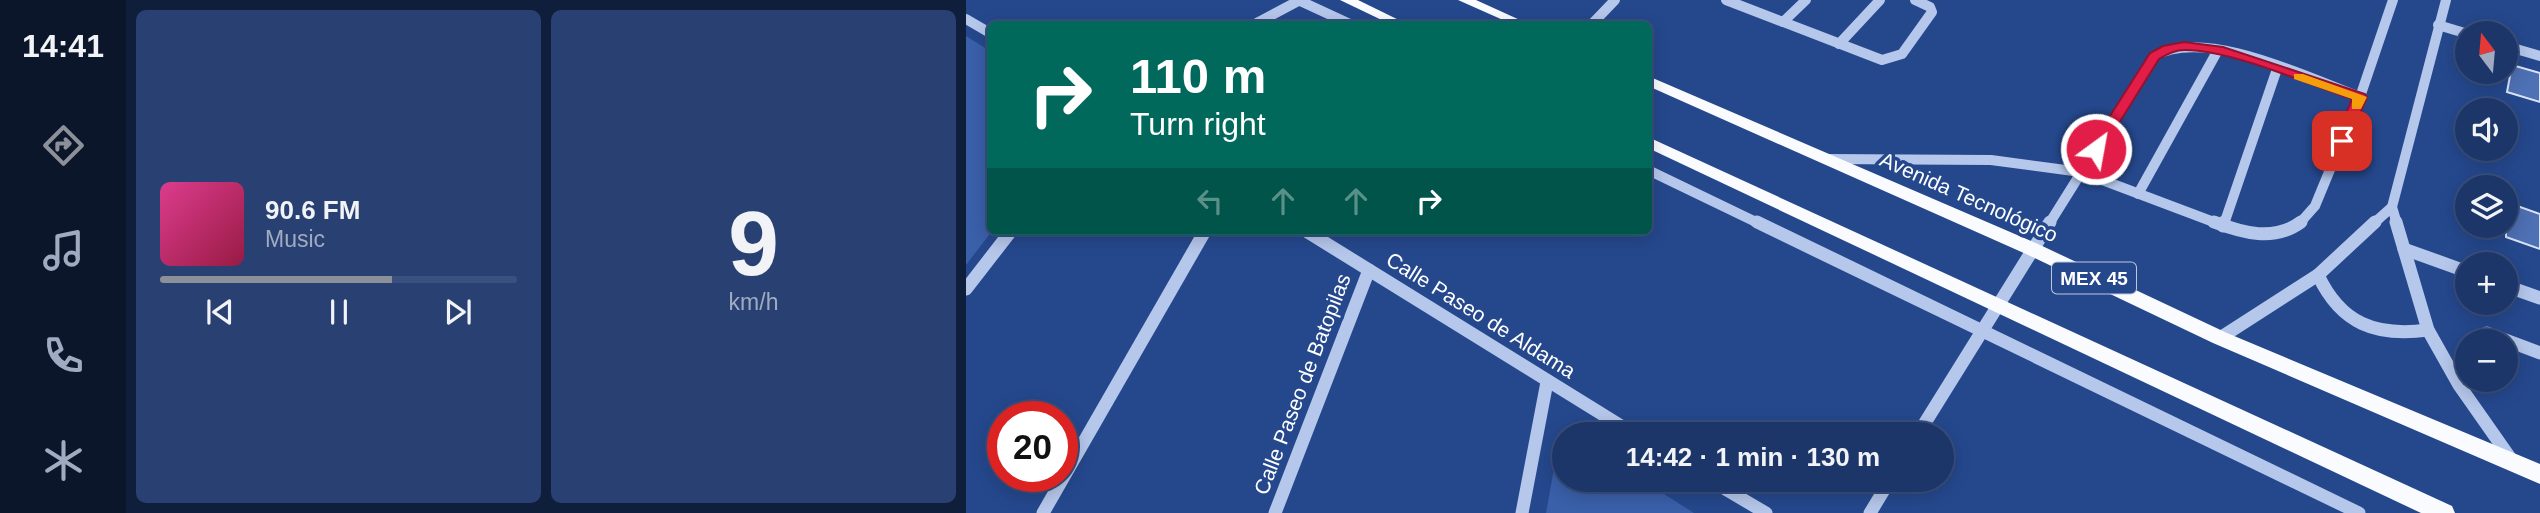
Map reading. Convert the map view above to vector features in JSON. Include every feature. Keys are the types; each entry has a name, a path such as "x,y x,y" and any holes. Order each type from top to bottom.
{"main road":[{"path":"1347,0 1393,21"},
{"path":"1465,0 1514,21"},
{"name":"Avenida Tecnológico","path":"1652,82 2032,249 2220,338 2540,474"},
{"path":"1652,144 2444,513"}],"street":[{"path":"1260,21 1299,0 1344,21"},
{"path":"1595,21 1615,0"},
{"path":"1783,22 1806,0"},
{"path":"1839,44 1880,0"},
{"path":"1730,1 1882,60 1897,58 1932,12 1930,6 1915,0"},
{"path":"1828,159 1991,160 2081,172 2223,226 2264,236 2287,232 2305,222 2315,206 2360,97 2393,0"},
{"path":"2445,0 2392,207 2428,330 2459,385 2513,462"},
{"path":"966,19 987,31"},
{"path":"2438,25 2455,30"},
{"path":"1925,422 2154,56 2167,48 2184,46 2218,50 2360,97"},
{"path":"2518,50 2540,56"},
{"path":"2223,226 2277,69"},
{"path":"1652,172 2359,513"},
{"path":"2220,338 2318,275 2392,207"},
{"path":"966,289 1008,235"},
{"path":"1043,513 1203,235"},
{"name":"Calle Paseo de Aldama","path":"1312,235 1614,422"},
{"path":"2404,249 2455,267"},
{"name":"Calle Paseo de Batopilas","path":"1275,513 1369,270"},
{"path":"2318,275 2335,307 2362,325 2393,334 2428,330"},
{"path":"2518,290 2540,298"},
{"path":"2518,345 2540,353"},
{"path":"1522,513 1547,382"},
{"path":"1730,492 1766,513"},
{"path":"1870,513 1883,492"}],"lane":[{"path":"2138,194 2218,50"}],"shaded area":[{"path":"966,36 987,49 989,235 966,265"},
{"path":"1552,480 1552,492 1661,492 1694,513 1546,513"}],"building":[{"path":"2518,67 2540,73 2540,102 2507,92 2508,84 2518,84"},
{"path":"2518,206 2540,214 2540,249 2509,238 2518,238"}],"slow traffic":[{"path":"2298,76 2360,97 2356,106"}],"route":[{"path":"2096,149 2154,56 2167,48 2184,46 2218,50 2360,97 2342,141"}]}
